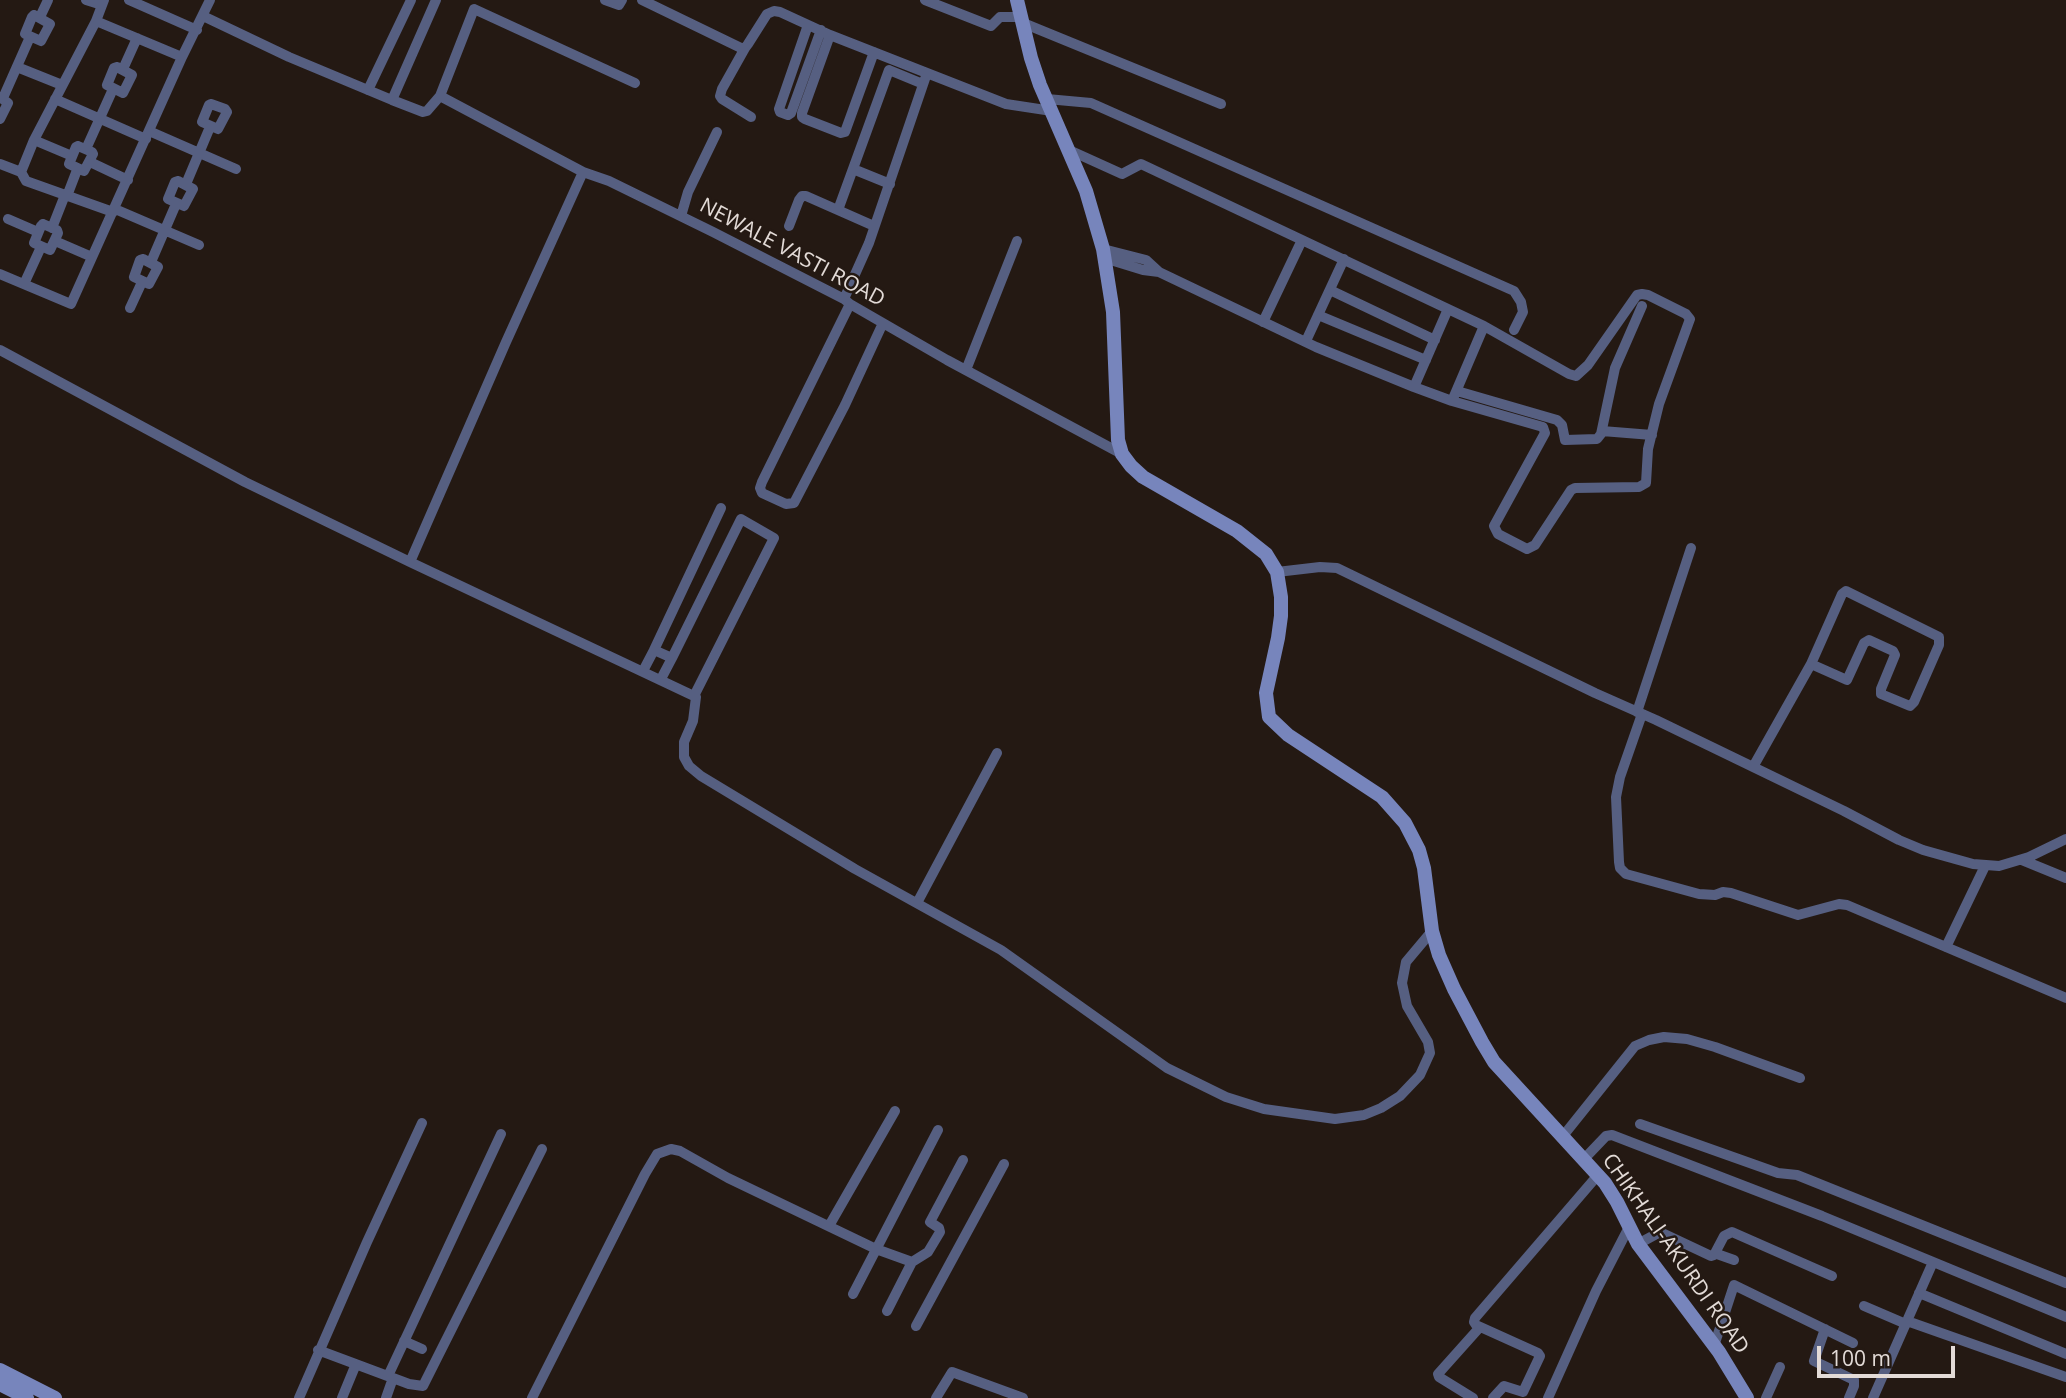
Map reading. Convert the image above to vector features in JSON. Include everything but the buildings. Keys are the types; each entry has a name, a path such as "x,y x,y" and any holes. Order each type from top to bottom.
{"main road":[{"path":"1017,0 1031,58 1086,191 1104,253 1113,312 1118,440 1122,454 1131,466 1158,487 1237,531 1266,554 1280,581 1281,616 1266,694 1269,717 1288,735 1382,797 1395,810 1414,836 1419,850 1432,931"},
{"name":"CHIKHALI-AKURDI ROAD","path":"1432,931 1443,965 1467,1016 1494,1062 1598,1175 1617,1202 1639,1244 1714,1346 1748,1398"},
{"path":"0,1370 55,1398"},
{"path":"0,1384 27,1398"}],"street":[{"path":"40,17 48,0"},
{"path":"86,0 103,2 96,21 34,140 22,172 26,181 114,211 199,245"},
{"path":"129,0 152,4 197,30"},
{"path":"0,274 71,304 210,0"},
{"path":"368,90 411,0"},
{"path":"392,100 436,0"},
{"path":"605,0 617,5 622,0"},
{"path":"642,0 736,47 745,48"},
{"path":"925,0 991,26 1000,17 1022,20 1221,104"},
{"path":"204,16 289,57 425,112 440,96 476,4 635,83"},
{"path":"751,117 720,96 745,48 767,14 780,12 1006,104 1091,103 1514,291 1521,302 1523,312 1514,330"},
{"path":"32,17 40,17 50,24 41,41 30,37 25,32 32,17"},
{"path":"96,21 182,57"},
{"path":"808,25 780,112 788,115 791,113 825,32"},
{"path":"825,32 802,113 805,119 841,133 845,132 874,52"},
{"path":"0,119 8,103 2,98 30,37"},
{"path":"123,69 137,38"},
{"path":"18,66 62,85"},
{"path":"114,68 123,69 132,75 125,91 120,93 113,89 108,87 107,83 114,68"},
{"path":"838,210 889,70 923,83"},
{"path":"883,323 797,499 786,504 762,493 762,482 847,301 927,73"},
{"path":"86,149 113,89"},
{"name":"NEWALE VASTI ROAD","path":"440,96 583,172 609,181 681,216 847,301 966,370 1122,454"},
{"path":"55,99 100,119 199,152 236,169"},
{"path":"186,184 210,127"},
{"path":"681,216 688,192 718,132"},
{"path":"34,140 72,156"},
{"path":"78,146 86,149 93,154 84,171 69,164 78,146"},
{"path":"1069,150 1122,174 1141,164 1484,326 1576,376 1588,365 1637,295 1648,295 1686,314 1690,320 1659,404 1644,485 1575,488 1569,492 1535,545 1527,549 1498,534 1494,526 1545,433 1543,427 1452,401 1414,387 1263,322 1159,272 1146,260 1104,253"},
{"path":"90,162 128,180"},
{"path":"0,164 22,172"},
{"path":"853,169 890,184"},
{"path":"52,228 78,170"},
{"path":"410,562 583,172"},
{"path":"181,181 193,189 186,204 176,204 169,201 168,197 175,182 181,181"},
{"path":"789,226 802,196 874,226"},
{"path":"130,308 142,282 149,284 158,269 151,262 176,204"},
{"path":"8,219 38,232"},
{"path":"43,225 52,228 58,233 50,250 34,243 43,225"},
{"path":"1263,322 1302,240"},
{"path":"55,241 92,257"},
{"path":"966,370 1017,241"},
{"path":"24,284 41,247"},
{"path":"1306,341 1344,259"},
{"path":"1330,290 1435,340"},
{"path":"1457,391 1557,420 1562,425 1565,440 1600,438 1615,368 1642,306"},
{"path":"1414,387 1448,309"},
{"path":"1318,315 1426,360"},
{"path":"1452,401 1484,326"},
{"path":"0,349 245,481 694,696"},
{"path":"1602,431 1652,435"},
{"path":"643,671 721,508"},
{"path":"661,679 741,519 774,538 694,696 693,721 684,743 684,757 689,766 701,776 855,869 1010,956 1167,1068 1226,1097 1265,1109 1335,1119 1364,1115 1400,1096 1420,1074 1430,1053 1428,1042 1407,1006 1403,991 1403,974 1406,962 1432,931"},
{"path":"1690,548 1620,776 1616,797 1619,862 1623,872 1699,894 1731,892 1798,915 1839,904 1847,905 2066,998"},
{"path":"1277,572 1320,566 1335,567 1923,850 1959,861 1999,866 2022,860 2066,839"},
{"path":"1753,767 1811,664 1842,594 1846,592 1939,637 1939,645 1910,706 1881,694 1895,655 1893,651 1869,640 1864,643 1847,680 1811,664"},
{"path":"654,650 672,658"},
{"path":"916,902 997,753"},
{"path":"2022,860 2066,878"},
{"path":"1946,947 1985,866"},
{"path":"1563,1136 1635,1046 1649,1040 1664,1037 1686,1039 1800,1078"},
{"path":"829,1227 895,1111"},
{"path":"299,1398 318,1350 422,1123"},
{"path":"1640,1124 1778,1173 1797,1175 2066,1283"},
{"path":"853,1294 938,1130"},
{"path":"386,1398 404,1341 501,1134"},
{"path":"1584,1159 1605,1136 1612,1135 1822,1216 2066,1317"},
{"path":"318,1350 415,1386 423,1386 542,1149"},
{"path":"533,1398 657,1154 671,1149 680,1151 728,1178 829,1227 912,1262"},
{"path":"887,1311 912,1262 928,1252 940,1232 939,1228 930,1222 963,1160"},
{"path":"916,1326 1004,1164"},
{"path":"1493,1398 1504,1386 1522,1392 1540,1356 1480,1327 1474,1322 1475,1318 1598,1175"},
{"path":"1548,1398 1596,1291 1629,1227"},
{"path":"1639,1244 1660,1232 1711,1256 1717,1254 1734,1260"},
{"path":"1717,1254 1724,1236 1731,1232 1832,1276"},
{"path":"1873,1398 1933,1262"},
{"path":"1714,1346 1734,1285 1853,1343"},
{"path":"1919,1293 2066,1354"},
{"path":"1864,1306 2066,1377"},
{"path":"1473,1398 1438,1374 1480,1327"},
{"path":"1825,1329 1814,1361 1854,1380 1849,1398"},
{"path":"404,1341 422,1349"},
{"path":"342,1398 356,1364"},
{"path":"1766,1398 1780,1367"},
{"path":"936,1398 951,1372 1023,1398"},
{"path":"411,1398 415,1386"}]}
